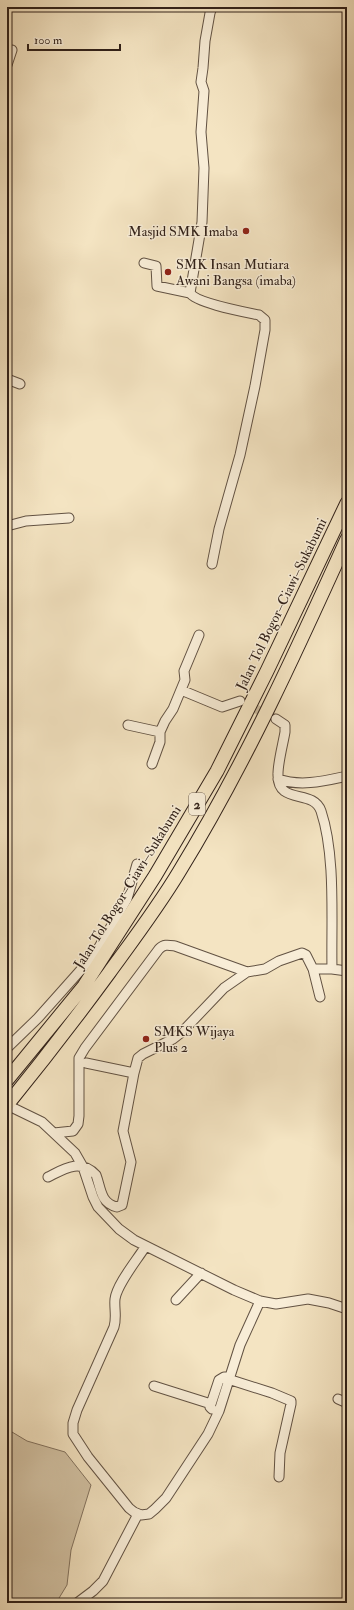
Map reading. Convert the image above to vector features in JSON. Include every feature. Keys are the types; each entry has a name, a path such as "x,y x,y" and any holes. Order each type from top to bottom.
{"highway":[{"name":"Jalan Tol Bogor–Ciawi–Sukabumi","path":"7,1080 84,986 166,857 217,771 267,671 347,503"},
{"name":"Jalan Tol Bogor–Ciawi–Sukabumi","path":"7,1105 63,1035 139,932 179,872 226,788 288,669 347,539"}],"street":[{"path":"190,293 202,222 204,168 201,137 204,91 201,82 205,41 212,7"},
{"path":"7,65 12,50"},
{"path":"144,263 156,266 157,286 190,293 201,301 259,315 265,320 265,330 255,386 240,455 221,523 212,564"},
{"path":"7,379 20,384"},
{"path":"7,526 26,521 70,518"},
{"path":"152,764 160,742 160,732 173,709 181,690 186,677 184,671 199,635"},
{"path":"181,690 222,708 240,701"},
{"path":"276,719 285,725 277,772 278,779 283,790 291,795 311,799 318,804 321,811 328,843 332,968"},
{"path":"128,725 160,732"},
{"path":"278,779 295,783 304,783 347,776"},
{"path":"7,1048 38,1018 95,954 127,898 137,864"},
{"path":"54,1133 73,1131 78,1124 79,1058 158,949 164,945 175,946 247,972 265,970 279,961 302,953 306,955 313,969 320,997"},
{"path":"313,969 332,968 347,971"},
{"path":"48,1177 70,1166 83,1167 96,1175 102,1195 107,1202 117,1207 122,1205 131,1164 130,1154 123,1135 137,1061 140,1056 174,1039 224,988 247,972"},
{"path":"86,1063 134,1072"},
{"path":"7,1105 42,1122 75,1153 83,1167 98,1207 119,1229 145,1247 238,1292 260,1301 276,1304 308,1299 329,1303 347,1309"},
{"path":"145,1247 118,1289 115,1300 116,1317 114,1327 80,1404 73,1428 75,1437 88,1456 129,1508 138,1514 145,1515 152,1512 166,1498 208,1434 219,1411 228,1378 246,1331 260,1301"},
{"path":"176,1300 201,1273"},
{"path":"219,1411 211,1409 210,1404 219,1380 224,1377 291,1401 292,1404 280,1453 279,1477"},
{"path":"154,1386 210,1404"},
{"path":"338,1399 347,1403"},
{"path":"77,1603 103,1581 138,1514"}],"shaded area":[{"path":"7,1429 27,1441 65,1452 91,1485 71,1550 67,1585 56,1603 7,1603"}],"tunnel":[{"path":"244,703 276,719"}],"place":[{"name":"Masjid SMK Imaba","path":"246,231"},
{"name":"SMK Insan Mutiara Awani Bangsa (imaba)","path":"168,272"},
{"name":"SMKS Wijaya Plus 2","path":"146,1039"}]}
